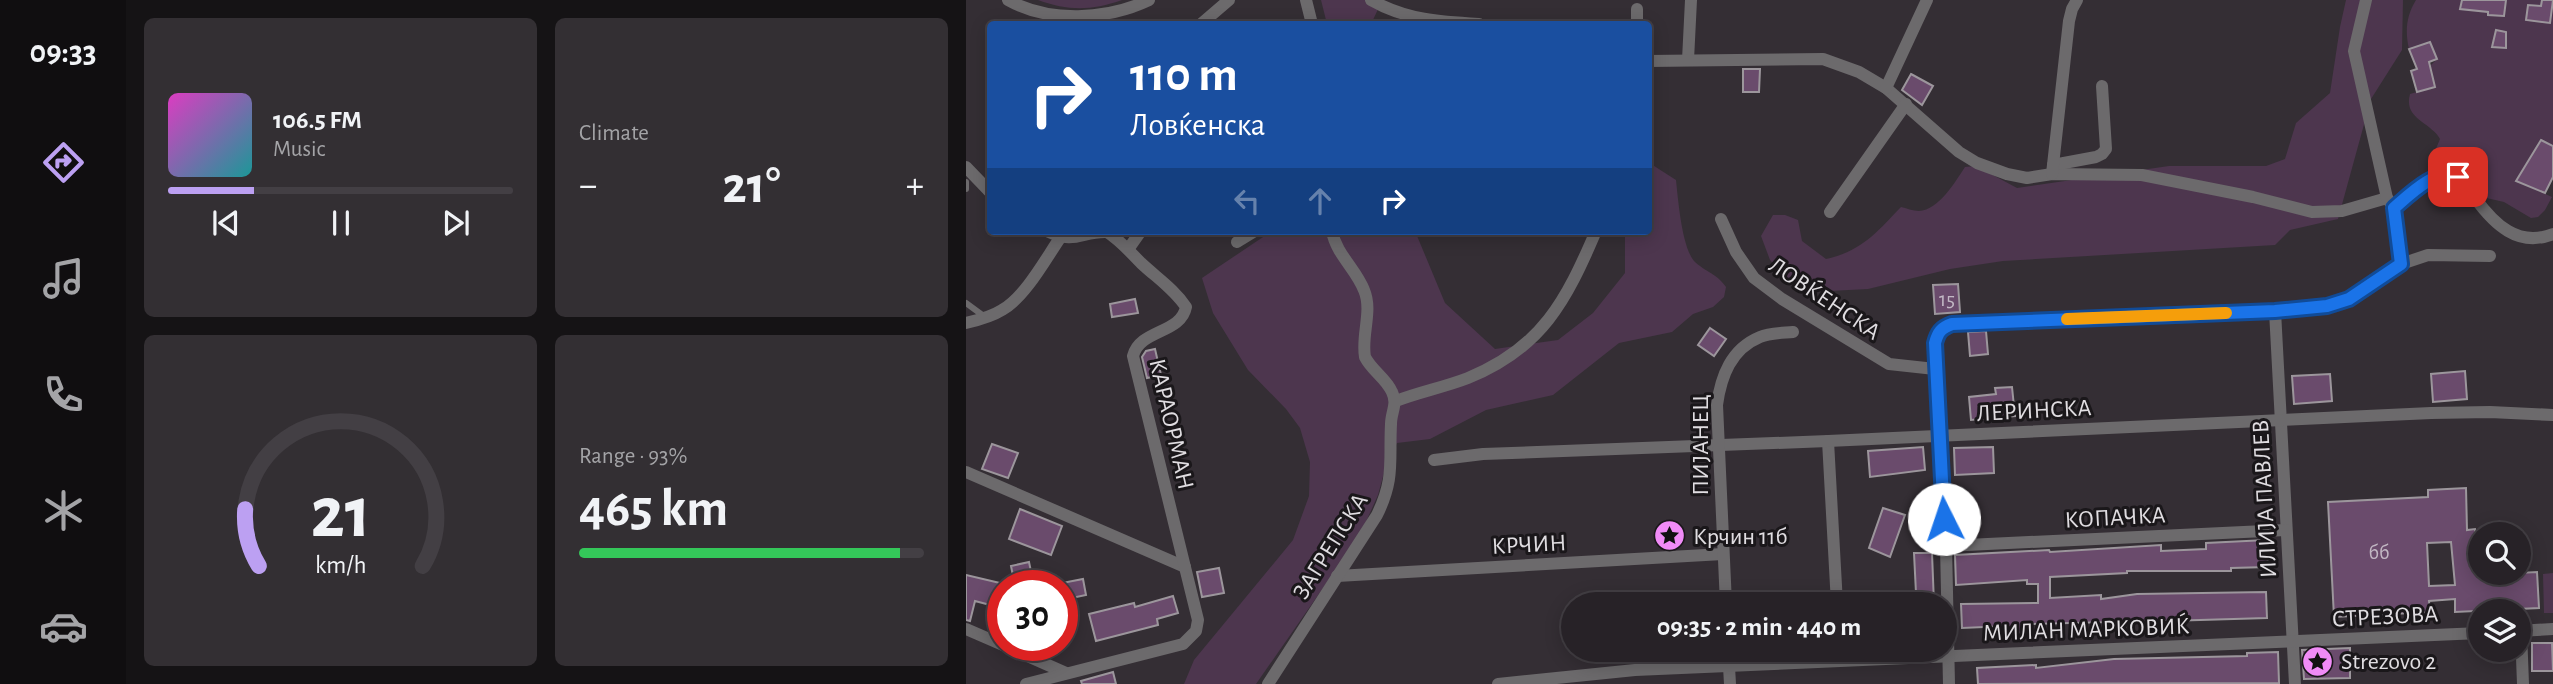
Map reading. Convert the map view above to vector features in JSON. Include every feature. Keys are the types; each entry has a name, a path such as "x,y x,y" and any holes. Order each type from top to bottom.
{"street":[{"path":"1008,0 1032,11 1054,15 1079,15 1122,11 1149,0"},
{"path":"1204,21 1229,0"},
{"path":"1306,0 1307,21"},
{"path":"1371,0 1388,9 1419,19 1443,21"},
{"path":"1688,60 1691,0"},
{"path":"1886,88 1927,0"},
{"path":"2052,169 2069,21 2077,0"},
{"path":"2366,0 2354,51 2391,203 2410,260"},
{"path":"1637,9 1637,21"},
{"path":"1652,61 1823,59 1859,72 1886,88 1959,152 1977,163 2026,178 2102,154 2106,149 2102,86"},
{"path":"1830,212 1906,104"},
{"path":"966,167 987,189"},
{"path":"2052,169 2142,175 2253,197 2312,212 2342,211 2391,203 2436,177 2452,174 2462,181 2490,218 2514,236 2528,239 2553,234"},
{"name":"ЛОВЌЕНСКА","path":"1721,219 1736,252 1754,278 1782,299 1889,365 1935,369"},
{"path":"966,323 1005,309 1030,282 1060,235"},
{"name":"КАРАОРМАН","path":"1066,235 1079,238 1093,235"},
{"name":"КАРАОРМАН","path":"1066,673 1184,644 1196,631 1198,620 1133,356 1140,342 1175,323 1185,313 1186,307 1129,248 1111,235"},
{"path":"1129,248 1138,235"},
{"path":"1237,242 1248,235"},
{"path":"1333,235 1336,247 1365,292 1367,306 1364,350 1368,365 1385,381 1396,401 1466,379 1517,351 1533,339 1547,323 1568,289 1594,235"},
{"path":"1947,592 1935,369 1937,333 1952,324 2275,311 2338,304 2410,260 2490,256"},
{"name":"ИЛИЈА ПАВЛЕВ","path":"2275,311 2295,684"},
{"name":"ПИЈАНЕЦ","path":"1725,592 1717,405 1724,371 1738,353 1760,337 1793,332"},
{"name":"ЗАГРЕПСКА","path":"1268,684 1368,530 1388,493 1391,473 1391,420 1396,401"},
{"name":"ЛЕРИНСКА","path":"1434,460 1483,454 1939,436 2280,418 2490,412 2553,415"},
{"path":"1828,441 1836,592"},
{"path":"966,472 1185,567"},
{"name":"КОПАЧКА","path":"1946,546 2286,530"},
{"name":"КРЧИН","path":"1337,576 1723,554"},
{"path":"966,629 987,638"},
{"path":"2531,630 2553,629"},
{"name":"СТРЕЗОВА","path":"2292,642 2468,634"},
{"name":"МИЛАН МАРКОВИЌ","path":"1957,655 2292,642"},
{"path":"1039,661 1066,673"},
{"path":"1729,662 1730,684"},
{"name":"МИЛАН МАРКОВИЌ","path":"1498,684 1635,670 1769,662"},
{"path":"1948,662 1949,684"},
{"path":"2522,662 2523,684"},
{"path":"1026,684 1066,673"}],"lane":[{"path":"966,182 966,189"},
{"path":"966,303 986,318"}],"shaded area":[{"path":"1038,0 1122,0 1080,8"},
{"path":"1321,0 1374,0 1380,5 1372,21 1326,21"},
{"path":"2346,0 2403,0 2402,50 2371,99 2338,219 2290,230 2275,245 2003,261 1950,269 1868,289 1829,291 1789,281 1770,260 1761,236 1773,215 1785,215 1798,220 1802,241 1826,259 1859,246 1901,207 1919,211 1933,206 1946,194 1965,167 1976,166 2017,188 2169,166 2266,166 2285,159 2296,123 2330,93"},
{"path":"2416,0 2553,0 2553,146 2541,140 2517,181 2552,197 2538,217 2531,218 2504,202 2482,197 2454,166 2437,158 2435,151 2440,139 2414,115 2409,102 2410,94 2434,87 2430,66 2437,59 2430,42 2409,49 2407,24"},
{"path":"1652,165 1676,180 1681,223 1691,256 1726,287 1724,297 1713,307 1693,314 1672,332 1619,343 1553,395 1486,410 1430,439 1397,443 1388,458 1378,495 1360,535 1256,684 1184,684 1194,660 1293,540 1309,496 1310,462 1300,428 1286,409 1248,370 1213,313 1202,278 1266,235 1417,235 1445,303 1495,349 1558,340 1593,313 1625,273 1625,235 1652,235"},
{"path":"2553,573 2553,613 2544,613 2543,574"}],"building":[{"path":"2462,0 2506,0 2504,16 2460,9"},
{"path":"2542,0 2553,0 2550,23 2526,20 2528,5 2541,6"},
{"path":"2496,30 2506,32 2506,48 2492,47"},
{"path":"2430,42 2437,59 2429,62 2435,87 2417,92 2411,71 2417,69 2409,49"},
{"path":"1743,69 1760,69 1759,92 1743,92"},
{"path":"1911,74 1933,86 1922,105 1902,90"},
{"path":"2541,140 2553,146 2553,177 2545,193 2516,181"},
{"path":"1958,284 1960,312 1935,314 1933,285"},
{"path":"1135,299 1138,313 1112,317 1110,304"},
{"path":"1710,328 1726,339 1714,356 1698,345"},
{"path":"1986,331 1988,354 1970,356 1968,332"},
{"path":"1155,349 1161,375 1147,378 1142,357 1146,351"},
{"path":"2465,371 2467,399 2433,402 2431,374"},
{"path":"2330,374 2332,401 2294,404 2292,376"},
{"path":"2012,387 2015,416 1971,420 1969,397 1996,394 1995,388"},
{"path":"992,444 1018,453 1008,478 982,469"},
{"path":"1923,447 1925,470 1870,477 1868,451"},
{"path":"1993,447 1994,473 1955,475 1954,448"},
{"path":"2466,488 2468,585 2531,585 2531,572 2537,572 2539,608 2531,608 2531,599 2468,599 2468,611 2455,612 2455,599 2429,601 2430,612 2334,617 2328,502 2428,497 2428,490","holes":["2451,542 2455,585 2429,586 2427,543"]},
{"path":"1883,508 1905,515 1890,557 1869,548"},
{"path":"1020,509 1062,526 1051,555 1009,539"},
{"path":"2266,540 2268,567 2231,568 2231,571 2127,571 2050,577 2050,598 2101,595 2101,599 2137,594 2266,592 2267,618 2110,625 2109,622 2030,624 2031,632 2007,633 2007,626 1962,628 1961,604 2038,603 2038,584 2027,584 2027,580 1956,585 1955,555 2161,545 2161,551 2206,549 2206,543"},
{"path":"1914,553 1932,553 1934,592 1916,592"},
{"path":"1029,562 1031,570 1012,570 1011,566"},
{"path":"1219,568 1224,593 1202,597 1197,572"},
{"path":"966,575 987,580 987,604 975,601 970,621 966,620"},
{"path":"1083,579 1086,595 1078,597 1078,580"},
{"path":"1173,596 1178,613 1157,619 1158,625 1096,641 1089,614 1134,603 1135,607"},
{"path":"2532,643 2552,643 2553,671 2532,671"},
{"path":"2350,648 2350,678 2304,679 2302,650"},
{"path":"2278,652 2279,683 1978,684 1977,668 2036,665 2036,668 2114,659 2247,656 2247,653"},
{"path":"1113,672 1116,684 1082,684 1081,681"}],"slow traffic":[{"path":"2067,319 2226,313"}],"place":[{"name":"Крчин 11б","path":"1670,536"},
{"name":"Strezovo 2","path":"2318,661"}],"route":[{"path":"1944,519 1935,369 1937,333 1944,327 1952,324 2275,311 2338,304 2401,264 2394,208 2436,177 2446,174 2458,177"}]}
